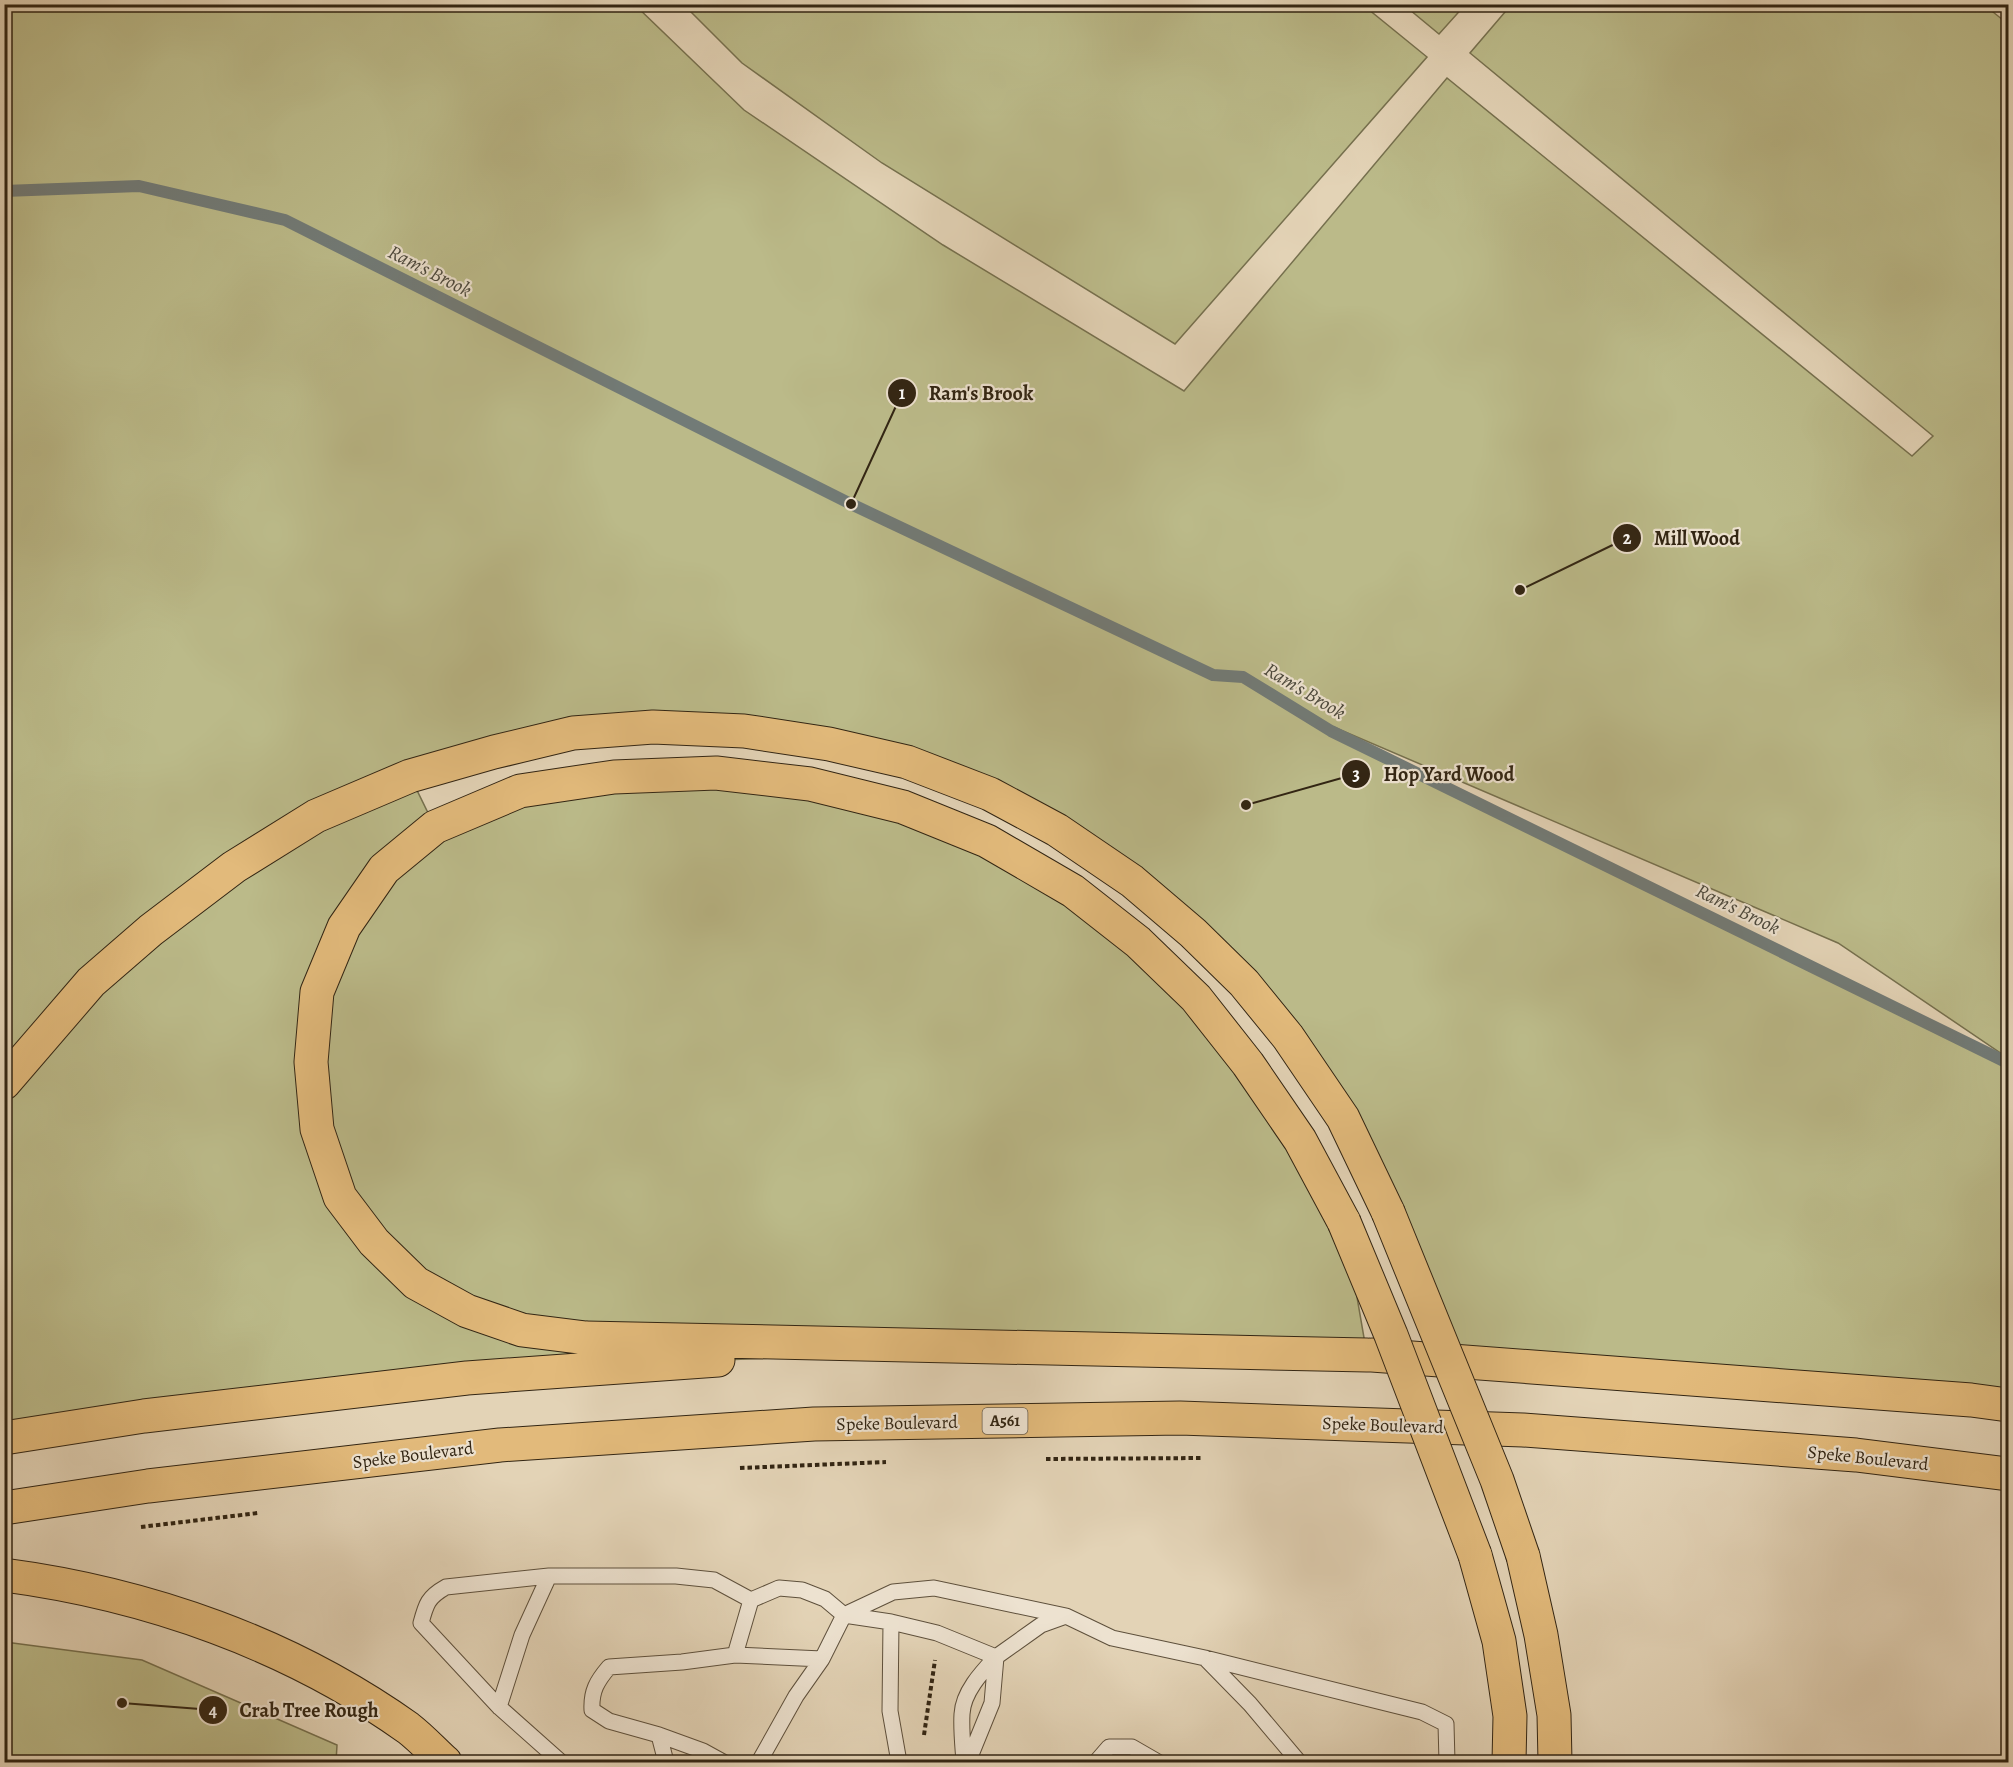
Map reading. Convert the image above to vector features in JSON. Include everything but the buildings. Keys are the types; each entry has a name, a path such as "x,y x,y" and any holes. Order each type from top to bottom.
{"highway":[{"path":"4,1083 91,982 151,930 234,867 316,816 410,776 573,733 653,727 744,731 829,744 907,762 990,794 1058,830 1132,881 1194,933 1244,983 1287,1037 1342,1118 1388,1212 1497,1480 1523,1556 1541,1635 1554,1715 1555,1762"},
{"path":"1509,1762 1510,1716 1499,1641 1475,1555 1391,1335 1344,1222 1300,1140 1248,1064 1196,998 1138,942 1073,891 987,841 903,807 810,784 716,773 614,777 520,791 435,827 384,869 344,927 318,992 311,1062 317,1129 340,1197 374,1242 416,1283 467,1311 522,1330 586,1338 1367,1355 1971,1400 2008,1405"},
{"path":"4,1438 144,1416 467,1378 700,1361 893,1353 1074,1349 1367,1355"},
{"name":"Speke Boulevard","path":"4,1508 148,1486 501,1444 814,1424 1168,1418 1523,1430 1856,1455 2008,1474"},
{"path":"4,1575 48,1580 143,1603 226,1630 327,1676 410,1730 445,1762"}],"lane":[{"path":"499,1707 522,1635 549,1576"},
{"path":"561,1762 499,1707 421,1623 426,1604 434,1594 446,1587 549,1576 676,1576 714,1580 751,1600"},
{"path":"751,1600 779,1588 802,1590 825,1599 844,1615 937,1633 996,1657"},
{"path":"759,1762 796,1696 822,1659 844,1615 893,1592 934,1588 1066,1616 1112,1638 1205,1658 1422,1712 1446,1724 1447,1762"},
{"path":"735,1655 751,1600"},
{"path":"966,1762 962,1712 969,1692 981,1673 996,1657 1041,1625 1066,1616"},
{"path":"891,1623 890,1711 899,1762"},
{"path":"723,1762 703,1751 659,1735 609,1721 592,1710 592,1695 598,1679 609,1667 682,1662 735,1655 822,1659"},
{"path":"966,1762 992,1703 996,1657"},
{"path":"1205,1658 1250,1704 1299,1762"},
{"path":"659,1735 666,1762"},
{"path":"1096,1762 1109,1747 1132,1747 1158,1762"}],"path":[{"path":"1043,1460 1208,1458"},
{"path":"737,1468 889,1462"},
{"path":"135,1527 265,1512"},
{"path":"923,1739 937,1633"}],"shaded area":[{"path":"1983,4 2008,24 2008,1058 1838,943 1308,716 1331,731 2008,1063 2008,1405 1442,1345 1343,1118 1132,881 907,762 653,727 410,776 435,827 614,777 903,807 1138,942 1344,1222 1367,1355 893,1353 700,1361 5,1438 5,5 635,5 744,110 943,245 1184,391 1447,78 1912,456 1933,436 1470,53 1511,5"},
{"path":"684,5 1363,5 1427,57 1175,344 882,163 742,63"},
{"path":"1404,5 1465,5 1439,34"},
{"path":"5,1642 142,1660 337,1745 336,1762 5,1762"}],"waterway":[{"name":"Ram's Brook","path":"4,191 139,186 285,220 851,504 1213,675 1243,677 1331,731 2008,1063"}],"place":[{"name":"Ram's Brook","path":"851,504"},
{"name":"Mill Wood","path":"1520,590"},
{"name":"Hop Yard Wood","path":"1246,805"},
{"name":"Crab Tree Rough","path":"122,1703"}]}
